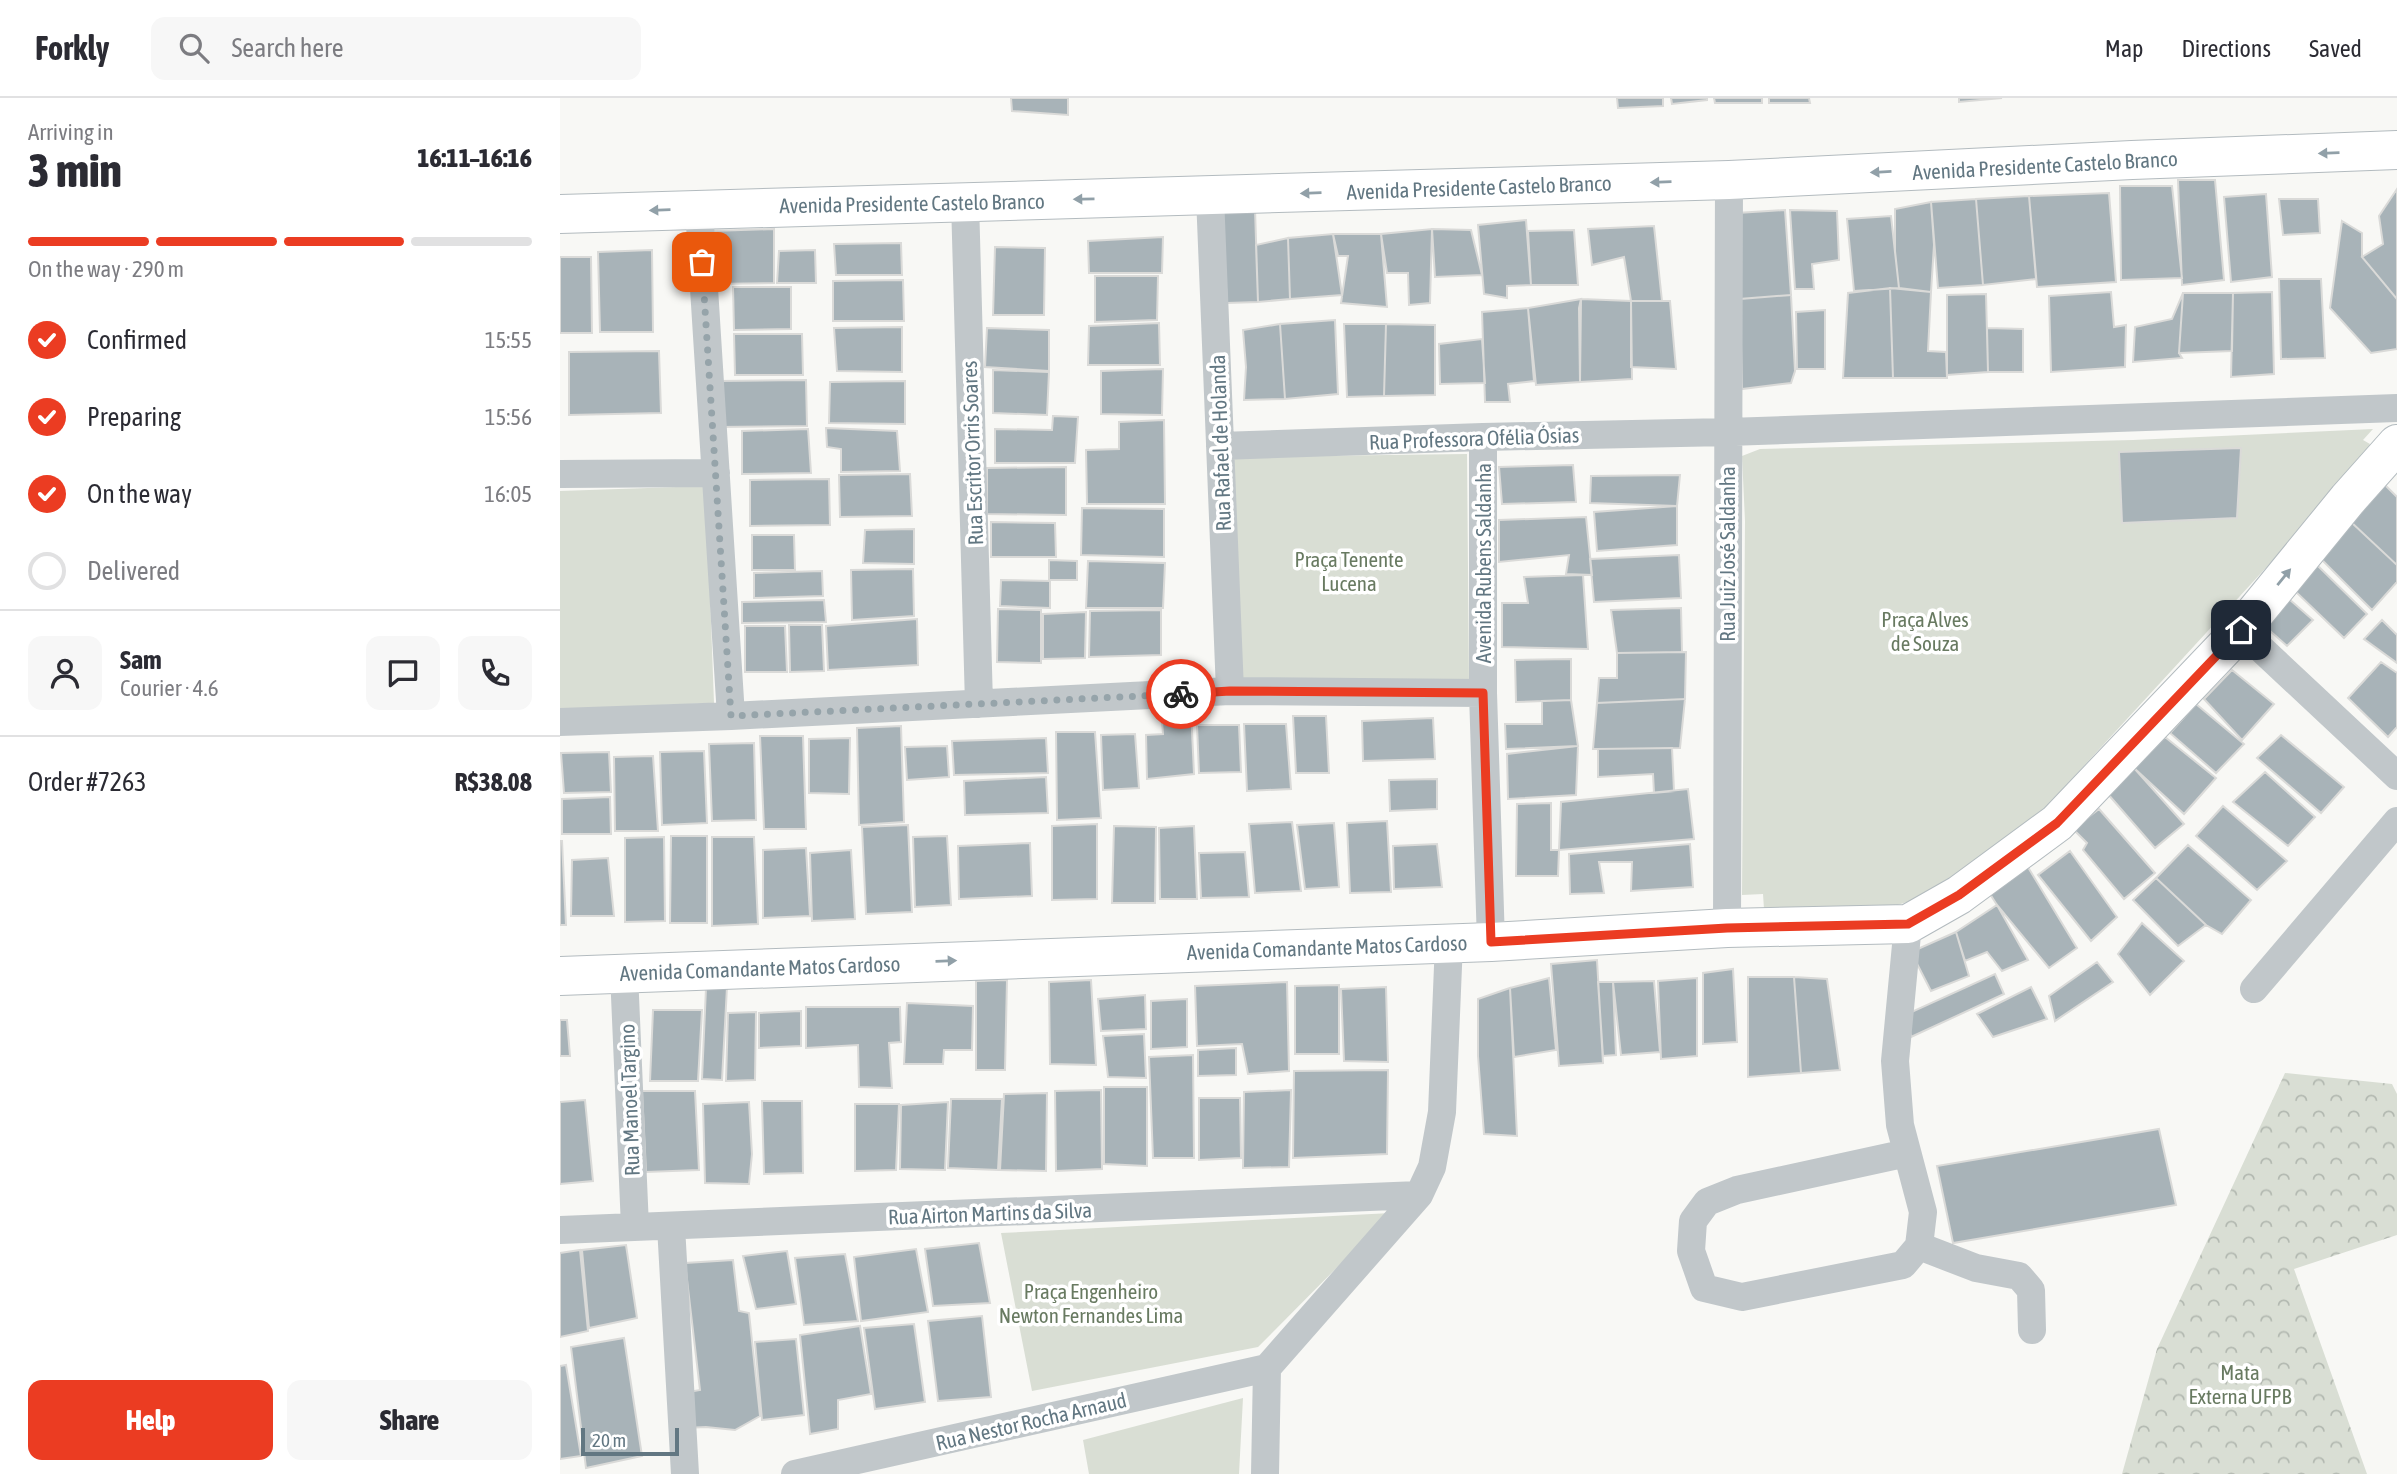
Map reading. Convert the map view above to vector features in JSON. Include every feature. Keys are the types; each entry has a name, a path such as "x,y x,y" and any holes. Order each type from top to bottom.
{"main road":[{"name":"Avenida Presidente Castelo Branco","path":"560,214 1729,180 2397,150"},
{"name":"Avenida Comandante Matos Cardoso","path":"560,976 1491,942 1727,928 1908,924 1959,895 2057,823 2241,630 2347,499 2397,444"}],"street":[{"name":"Rua Juiz José Saldanha","path":"1727,928 1729,180"},
{"name":"Rua Rafael de Holanda","path":"1210,196 1230,691"},
{"name":"Rua Escritor Orris Soares","path":"965,201 979,704"},
{"path":"699,209 731,716"},
{"path":"1728,432 2397,408"},
{"name":"Rua Professora Ofélia Ósias","path":"1220,446 1728,432"},
{"name":"Avenida Rubens Saldanha","path":"1483,437 1483,693 1491,942"},
{"path":"560,474 716,473"},
{"path":"2241,630 2397,776"},
{"path":"560,722 1230,691 1483,693"},
{"path":"2254,989 2397,821"},
{"path":"1908,924 1895,1060 1900,1125 1908,1153 1923,1212 1919,1246 1903,1265 1742,1297 1704,1288 1691,1251 1693,1221 1707,1202 1737,1190 1908,1153"},
{"path":"1265,1474 1267,1368 1419,1195 1432,1167 1442,1112 1449,943"},
{"name":"Rua Manoel Targino","path":"624,973 635,1227"},
{"name":"Rua Airton Martins da Silva","path":"560,1230 1419,1195"},
{"path":"671,1226 685,1474"},
{"path":"1919,1246 1976,1268 2019,1276 2031,1290 2032,1330"},
{"name":"Rua Nestor Rocha Arnaud","path":"795,1474 1267,1368"}],"green space":[{"name":"Praça Alves de Souza","path":"2373,429 2363,440 2370,444 2354,472 2025,830 1938,892 1857,918 1765,924 1763,894 1742,895 1745,521 1742,456 1760,449 2133,440"},
{"name":"Praça Tenente Lucena","path":"1467,454 1469,682 1230,691 1227,457"},
{"path":"706,486 714,703 560,709 560,491"},
{"name":"Mata Externa UFPB","path":"2285,1073 2392,1084 2397,1094 2397,1235 2294,1269 2367,1474 2122,1474 2157,1349"},
{"name":"Praça Engenheiro Newton Fernandes Lima","path":"1391,1213 1258,1347 1032,1391 1001,1233"},
{"path":"1243,1398 1239,1474 1089,1474 1083,1440"}],"building":[{"path":"1011,98 1068,98 1068,115 1012,111"},
{"path":"1617,98 1663,98 1663,106 1618,108"},
{"path":"1671,98 1707,98 1707,100 1672,104"},
{"path":"1714,98 1762,98 1762,103 1715,103"},
{"path":"1769,98 1809,98 1810,103 1769,103"},
{"path":"1959,98 2002,98 1959,102"},
{"path":"2178,180 2215,180 2224,280 2182,285"},
{"path":"2120,186 2172,186 2182,278 2121,280"},
{"path":"2397,189 2397,299 2362,257 2383,244 2379,216"},
{"path":"2109,193 2116,282 2037,287 2029,196"},
{"path":"2266,194 2272,277 2231,282 2224,197"},
{"path":"2029,196 2036,279 1983,285 1976,199"},
{"path":"1976,199 1983,285 1938,288 1931,202"},
{"path":"2279,199 2318,199 2320,233 2283,235"},
{"path":"1931,202 1934,245 1931,292 1899,288 1895,251 1895,209"},
{"path":"1221,208 1255,209 1258,302 1227,303"},
{"path":"1785,210 1791,295 1740,299 1737,213"},
{"path":"1790,210 1837,211 1839,260 1812,264 1814,289 1795,289"},
{"path":"1891,216 1899,288 1854,291 1847,219"},
{"path":"1526,220 1531,285 1507,286 1507,298 1484,294 1478,225"},
{"path":"2342,221 2362,233 2362,257 2397,299 2397,349 2371,353 2330,308"},
{"path":"1654,226 1662,301 1631,301 1624,257 1592,265 1588,229"},
{"path":"774,229 774,283 710,284 711,231"},
{"path":"1432,229 1471,230 1482,275 1435,277"},
{"path":"1432,229 1430,303 1409,305 1408,273 1387,273 1381,234"},
{"path":"1574,230 1578,285 1531,285 1528,231"},
{"path":"1333,234 1381,234 1387,307 1341,303 1348,256 1338,256"},
{"path":"1333,234 1342,295 1290,299 1288,238"},
{"path":"1163,237 1162,273 1089,273 1088,241"},
{"path":"1288,238 1290,299 1258,302 1256,245"},
{"path":"901,243 902,275 836,275 834,244"},
{"path":"995,247 1045,248 1044,315 993,315"},
{"path":"652,250 653,332 600,332 598,252"},
{"path":"815,250 816,283 777,283 779,251"},
{"path":"560,257 591,257 592,333 560,333"},
{"path":"1095,276 1158,276 1157,320 1095,322"},
{"path":"2279,279 2321,279 2325,358 2281,359"},
{"path":"903,280 904,321 833,321 833,281"},
{"path":"733,287 791,287 791,329 734,330"},
{"path":"1890,288 1893,378 1843,378 1848,293"},
{"path":"1890,288 1931,292 1928,351 1946,352 1947,378 1893,378"},
{"path":"2111,292 2114,327 2126,325 2125,367 2051,372 2049,296"},
{"path":"2272,292 2274,374 2231,377 2233,293"},
{"path":"2183,293 2179,353 2182,358 2133,362 2135,327 2172,319"},
{"path":"2183,293 2233,293 2232,351 2179,353"},
{"path":"1986,294 1988,372 1947,375 1947,295"},
{"path":"1791,295 1795,371 1791,383 1742,389 1740,299"},
{"path":"1581,299 1580,382 1536,385 1528,308"},
{"path":"1581,299 1631,301 1632,379 1580,382"},
{"path":"1631,301 1670,301 1676,369 1631,367"},
{"path":"1528,308 1534,381 1508,384 1510,402 1485,402 1482,312"},
{"path":"1825,310 1825,369 1797,369 1796,312"},
{"path":"1335,320 1338,394 1285,399 1280,324"},
{"path":"1159,323 1160,365 1088,365 1089,326"},
{"path":"1280,324 1285,399 1244,400 1246,367 1243,330"},
{"path":"1344,324 1386,324 1384,396 1347,397"},
{"path":"1386,324 1435,325 1435,395 1384,396"},
{"path":"902,327 902,372 837,371 834,328"},
{"path":"987,328 1049,330 1049,371 985,367"},
{"path":"1987,328 2023,329 2023,372 1988,372"},
{"path":"734,334 802,334 803,375 735,375"},
{"path":"1482,339 1485,383 1440,384 1439,344"},
{"path":"659,351 661,413 569,415 569,352"},
{"path":"1163,369 1162,415 1101,414 1101,371"},
{"path":"993,370 1049,372 1047,415 993,413"},
{"path":"806,380 807,426 719,427 719,381"},
{"path":"905,381 905,424 829,423 830,382"},
{"path":"1053,416 1078,417 1075,463 995,463 995,429 1052,430"},
{"path":"1164,420 1165,504 1087,504 1086,450 1119,449 1119,422"},
{"path":"826,428 897,431 900,471 841,472 841,449 827,447"},
{"path":"808,429 811,473 742,474 742,431"},
{"path":"2241,448 2237,518 2122,523 2119,452"},
{"path":"1573,465 1576,502 1502,504 1499,467"},
{"path":"1066,467 1066,515 987,514 987,468"},
{"path":"910,474 912,516 840,517 839,475"},
{"path":"1680,475 1677,506 1590,503 1591,476"},
{"path":"829,479 830,525 750,526 750,480"},
{"path":"2385,485 2397,497 2397,565 2351,522"},
{"path":"1677,506 1677,545 1597,551 1594,512"},
{"path":"1082,508 1164,509 1164,557 1081,555"},
{"path":"1586,517 1592,575 1566,574 1569,555 1499,562 1499,520"},
{"path":"991,522 1055,523 1056,557 991,557"},
{"path":"2351,522 2397,565 2397,582 2372,610 2319,557"},
{"path":"914,529 914,564 863,563 865,530"},
{"path":"752,535 794,535 795,570 752,570"},
{"path":"1679,555 1681,598 1594,602 1590,559"},
{"path":"1049,560 1077,561 1077,580 1049,580"},
{"path":"1088,561 1165,563 1163,608 1086,608"},
{"path":"2317,565 2367,614 2344,638 2296,592"},
{"path":"913,569 914,616 852,620 851,570"},
{"path":"822,571 823,596 754,598 754,573"},
{"path":"1583,575 1588,649 1502,647 1502,603 1528,603 1524,577"},
{"path":"1001,580 1050,581 1050,608 1000,606"},
{"path":"2289,599 2313,620 2287,646 2261,623"},
{"path":"824,600 826,622 742,623 742,602"},
{"path":"1681,608 1682,652 1617,653 1611,610"},
{"path":"998,609 1041,610 1041,663 997,662"},
{"path":"1161,610 1161,655 1089,657 1090,611"},
{"path":"1086,612 1085,658 1043,659 1043,614"},
{"path":"917,619 918,665 828,670 826,626"},
{"path":"2382,620 2397,635 2397,663 2364,639"},
{"path":"789,625 822,625 824,671 790,672"},
{"path":"745,626 785,626 787,672 745,672"},
{"path":"1686,652 1685,699 1597,703 1599,678 1617,678 1617,653"},
{"path":"1571,659 1571,700 1516,702 1515,660"},
{"path":"2381,662 2397,673 2397,727 2388,737 2348,698"},
{"path":"2232,670 2274,704 2242,740 2204,699"},
{"path":"1685,699 1680,748 1593,749 1597,703"},
{"path":"1571,700 1578,746 1506,749 1505,724 1542,724 1542,701"},
{"path":"2196,704 2244,744 2216,773 2170,733"},
{"path":"1161,709 1191,709 1194,774 1147,779 1146,735 1163,734"},
{"path":"1293,716 1326,716 1329,773 1296,773"},
{"path":"1433,718 1435,759 1363,761 1362,721"},
{"path":"1244,724 1286,724 1291,789 1247,791"},
{"path":"1197,725 1239,725 1241,772 1199,773"},
{"path":"901,726 904,822 859,825 857,728"},
{"path":"1056,732 1095,732 1101,818 1057,820"},
{"path":"1135,734 1139,788 1103,790 1101,735"},
{"path":"2281,735 2344,787 2321,813 2257,758"},
{"path":"760,736 803,736 806,829 764,829"},
{"path":"2165,737 2216,778 2184,814 2134,768"},
{"path":"850,738 849,794 809,793 809,739"},
{"path":"1046,738 1048,773 954,775 952,741"},
{"path":"754,743 756,820 712,821 709,744"},
{"path":"947,746 949,777 907,780 905,747"},
{"path":"1578,746 1576,795 1508,799 1507,754"},
{"path":"1672,748 1674,791 1654,793 1653,774 1598,777 1598,749"},
{"path":"704,751 707,823 662,825 660,752"},
{"path":"609,752 611,792 564,793 561,753"},
{"path":"653,756 658,831 615,831 614,757"},
{"path":"2134,768 2184,824 2155,848 2107,793"},
{"path":"2265,772 2315,817 2288,846 2233,802"},
{"path":"1046,777 1048,813 965,815 964,781"},
{"path":"1437,779 1437,809 1390,811 1389,780"},
{"path":"1688,789 1694,839 1559,850 1561,802"},
{"path":"610,797 611,834 562,834 562,799"},
{"path":"1551,803 1551,850 1559,850 1558,876 1516,876 1517,804"},
{"path":"2223,806 2287,861 2257,890 2196,836"},
{"path":"2099,809 2155,873 2124,899 2083,850 2087,843 2073,829"},
{"path":"1387,821 1391,892 1350,893 1347,823"},
{"path":"1292,822 1301,891 1255,893 1249,824"},
{"path":"1334,823 1339,887 1305,889 1297,825"},
{"path":"1097,824 1097,899 1052,900 1052,826"},
{"path":"908,825 912,912 866,914 862,827"},
{"path":"1114,826 1156,827 1155,903 1112,903"},
{"path":"1194,826 1197,899 1160,899 1159,828"},
{"path":"671,836 707,836 707,923 670,923"},
{"path":"947,836 951,905 915,907 913,837"},
{"path":"664,837 665,921 625,922 625,838"},
{"path":"712,837 754,837 758,924 712,926"},
{"path":"562,841 566,925 560,925"},
{"path":"1030,843 1032,896 959,899 958,846"},
{"path":"1437,844 1442,887 1394,889 1393,846"},
{"path":"1690,844 1693,887 1631,891 1632,862 1599,862 1604,893 1570,894 1569,854"},
{"path":"2188,845 2251,900 2222,934 2206,925 2156,878"},
{"path":"806,848 810,916 763,918 763,850"},
{"path":"851,850 855,919 812,921 810,853"},
{"path":"2070,851 2117,917 2091,941 2038,875"},
{"path":"1245,852 1249,897 1201,898 1199,853"},
{"path":"608,858 614,916 571,916 572,860"},
{"path":"2023,859 2077,948 2049,968 1997,905 1983,883"},
{"path":"2156,878 2206,925 2178,946 2133,900"},
{"path":"1997,905 2028,960 2002,971 1987,952 1965,961 1956,932"},
{"path":"2142,923 2184,961 2150,995 2118,954"},
{"path":"1956,932 1969,976 1931,991 1911,952"},
{"path":"1597,960 1603,1063 1559,1066 1551,964"},
{"path":"2097,962 2113,982 2055,1021 2049,996"},
{"path":"1733,969 1737,1042 1703,1044 1703,973"},
{"path":"1995,974 2004,994 1911,1037 1907,1014"},
{"path":"1748,977 1794,977 1801,1073 1748,1077"},
{"path":"1794,977 1827,979 1840,1070 1801,1073"},
{"path":"1549,978 1556,1050 1514,1057 1510,988"},
{"path":"1697,978 1697,1056 1661,1059 1658,981"},
{"path":"1007,980 1005,1070 976,1070 976,981"},
{"path":"1091,980 1096,1065 1050,1064 1049,982"},
{"path":"1654,981 1660,1052 1621,1055 1613,982"},
{"path":"1287,982 1289,1071 1248,1074 1242,1044 1197,1046 1195,986"},
{"path":"1598,982 1613,982 1616,1055 1603,1056"},
{"path":"1339,985 1339,1054 1295,1054 1295,986"},
{"path":"727,987 722,1080 702,1079 706,988"},
{"path":"1386,987 1388,1062 1344,1061 1341,989"},
{"path":"2031,987 2047,1019 1993,1037 1977,1014"},
{"path":"1510,988 1517,1136 1484,1134 1478,1056 1478,999"},
{"path":"1145,995 1146,1029 1101,1031 1098,999"},
{"path":"1187,999 1187,1047 1151,1049 1151,1001"},
{"path":"907,1003 973,1006 972,1050 944,1050 943,1064 904,1064"},
{"path":"806,1007 900,1007 901,1042 889,1043 892,1088 859,1087 858,1045 806,1048"},
{"path":"653,1010 702,1010 698,1081 650,1081"},
{"path":"801,1011 801,1046 759,1048 759,1013"},
{"path":"756,1012 755,1080 726,1081 728,1013"},
{"path":"560,1020 567,1020 570,1056 560,1056"},
{"path":"1144,1034 1146,1078 1108,1077 1103,1036"},
{"path":"1236,1048 1236,1075 1198,1076 1198,1050"},
{"path":"1193,1055 1194,1158 1153,1158 1149,1057"},
{"path":"1388,1070 1387,1154 1293,1158 1294,1071"},
{"path":"1104,1087 1147,1087 1147,1166 1104,1164"},
{"path":"1101,1090 1102,1169 1056,1171 1055,1091"},
{"path":"1291,1090 1289,1167 1243,1168 1244,1092"},
{"path":"642,1091 695,1091 699,1170 646,1172"},
{"path":"1047,1093 1046,1171 1000,1170 1004,1094"},
{"path":"1199,1098 1240,1098 1241,1158 1199,1160"},
{"path":"951,1099 1002,1099 998,1170 948,1168"},
{"path":"585,1100 593,1181 560,1184 560,1102"},
{"path":"762,1101 802,1101 803,1173 764,1174"},
{"path":"749,1102 752,1154 749,1184 705,1183 703,1104"},
{"path":"948,1102 945,1170 900,1169 901,1105"},
{"path":"855,1104 899,1104 896,1170 855,1171"},
{"path":"2159,1129 2176,1205 1953,1243 1937,1166"},
{"path":"979,1243 990,1303 933,1306 925,1249"},
{"path":"626,1245 637,1318 589,1328 582,1250"},
{"path":"916,1249 928,1312 861,1321 854,1257"},
{"path":"580,1250 588,1331 560,1337 560,1253"},
{"path":"787,1251 796,1304 756,1309 743,1256"},
{"path":"845,1254 858,1321 804,1325 795,1258"},
{"path":"733,1260 739,1311 749,1313 760,1416 735,1430 685,1428 683,1393 700,1390 685,1263"},
{"path":"982,1316 991,1397 938,1401 928,1321"},
{"path":"914,1324 925,1402 875,1409 864,1328"},
{"path":"860,1326 871,1394 838,1400 838,1429 810,1434 800,1335"},
{"path":"624,1338 642,1456 586,1468 571,1347"},
{"path":"796,1339 804,1415 762,1420 755,1342"},
{"path":"566,1365 581,1456 560,1459 560,1366"}],"way so far":[{"path":"702,262 731,716 1181,694"}],"route":[{"path":"1181,694 1230,691 1483,693 1491,942 1727,928 1908,924 1959,895 2057,823 2241,630"}]}
